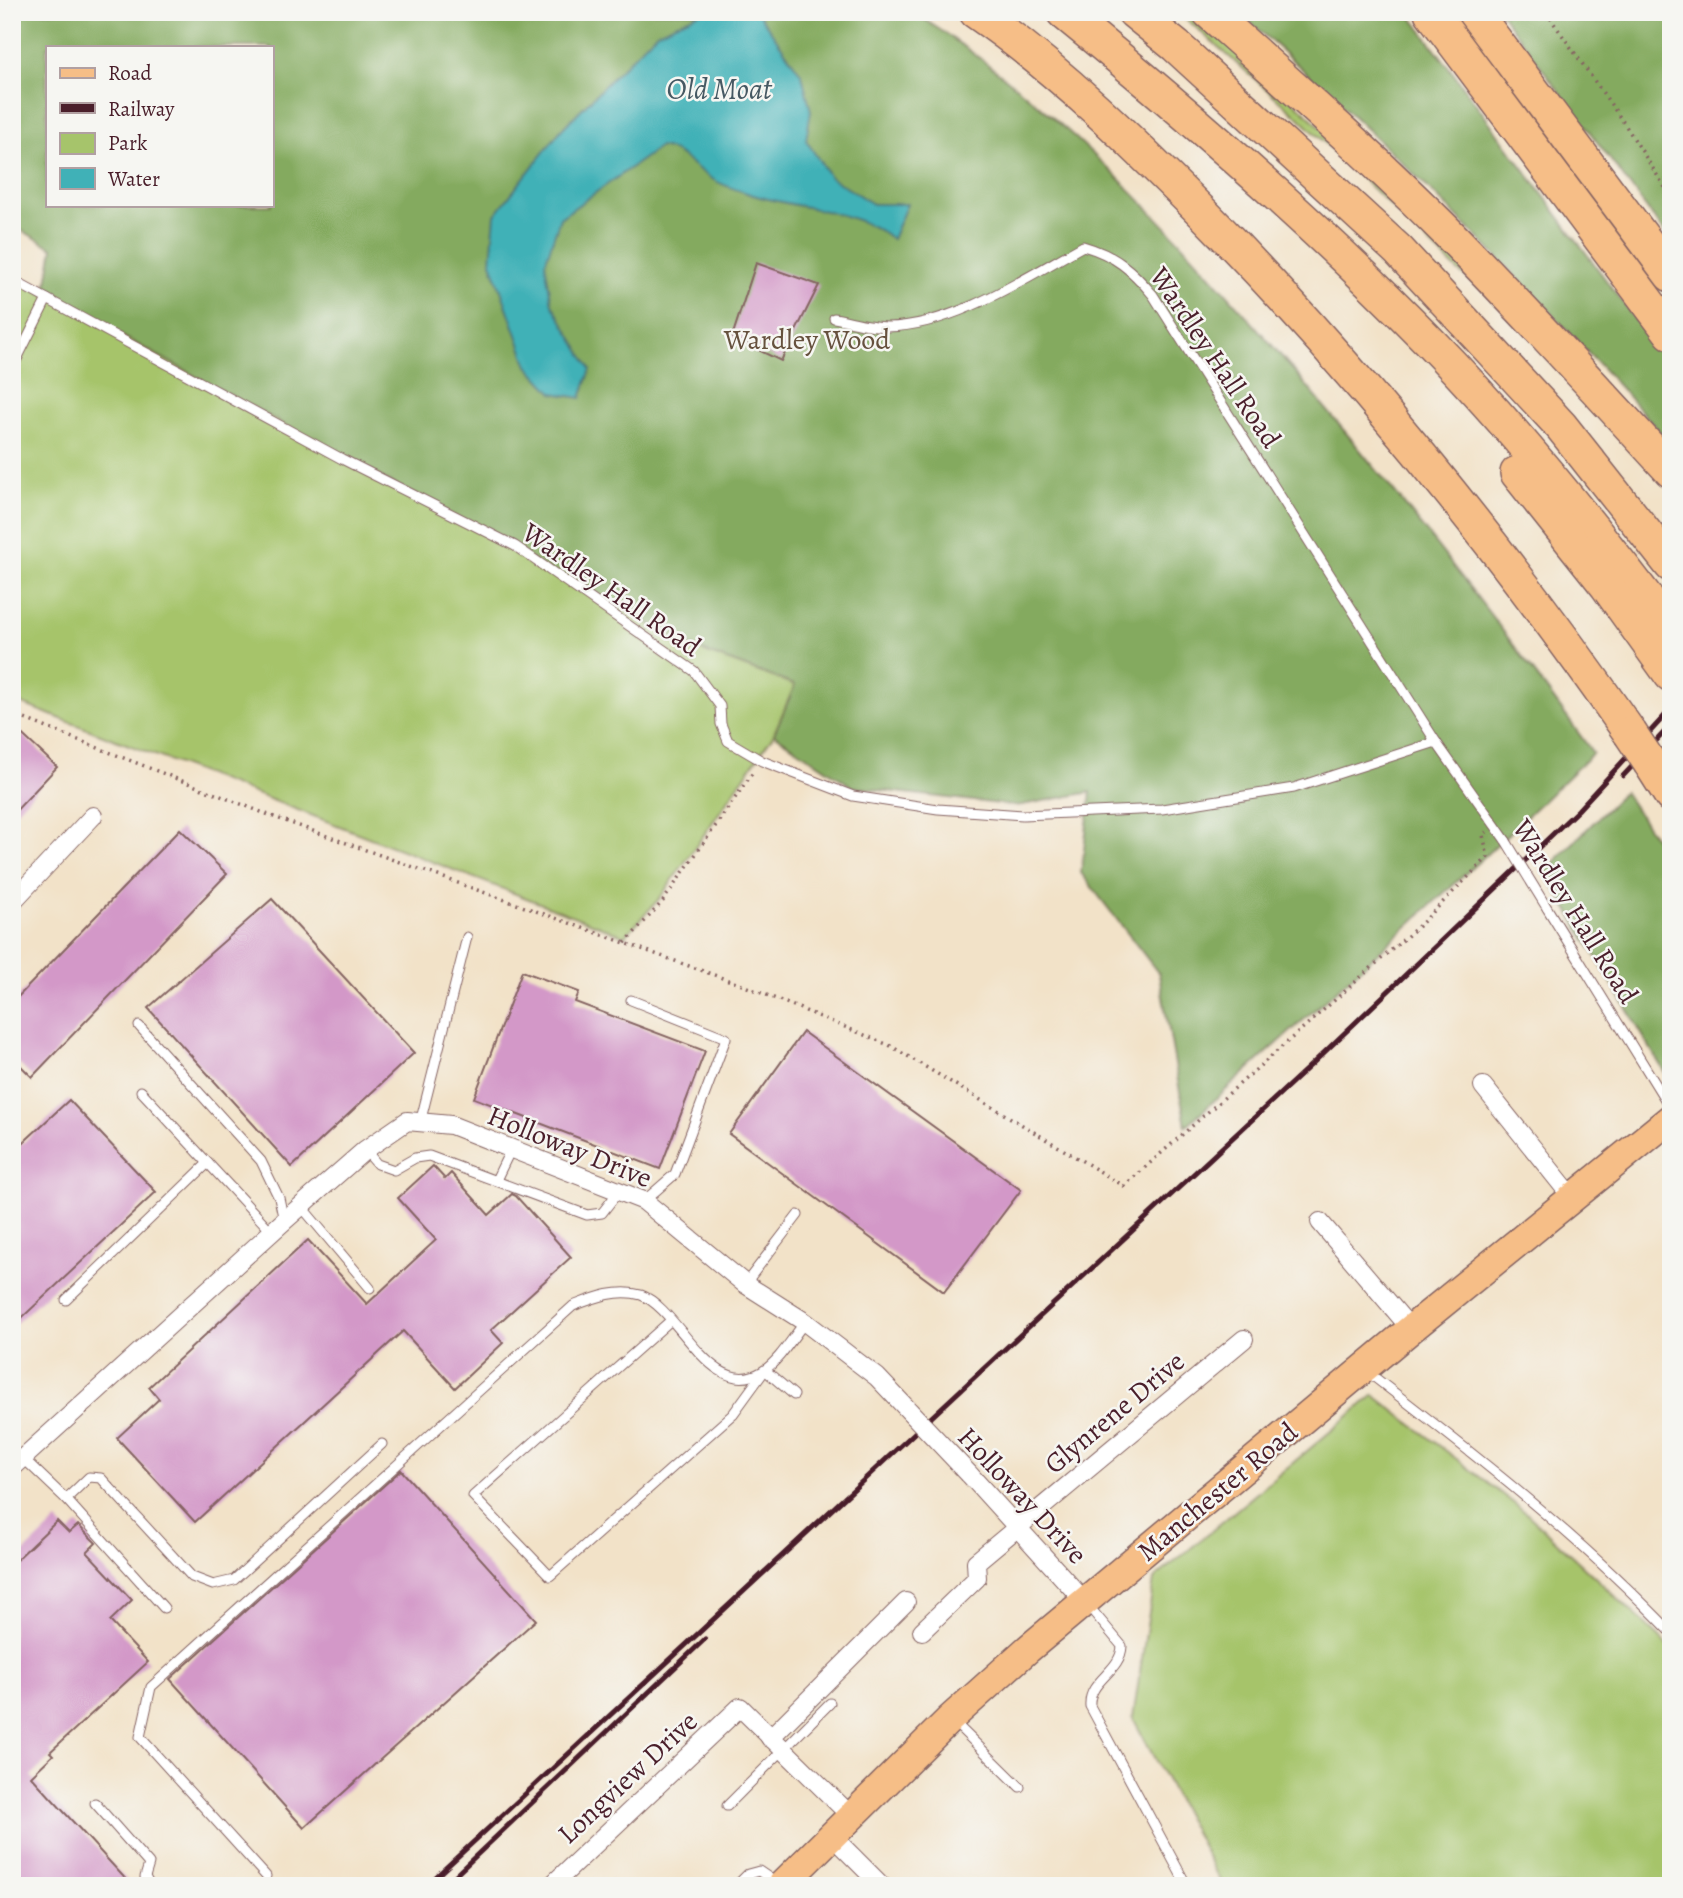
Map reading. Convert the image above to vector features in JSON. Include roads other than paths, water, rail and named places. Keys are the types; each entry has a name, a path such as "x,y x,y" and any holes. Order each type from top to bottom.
{"highway":[{"path":"976,12 1081,95 1148,158 1242,253 1354,376 1437,472 1490,539 1630,733 1671,796"},
{"path":"1063,12 1274,191 1430,341 1584,517 1671,630"},
{"path":"1134,12 1176,46 1398,250 1561,426 1671,565"},
{"path":"1209,12 1328,118 1452,238 1566,356 1671,471"},
{"path":"1432,12 1671,333"},
{"path":"1474,12 1671,275"},
{"path":"1342,259 1400,338 1539,500 1671,675"}],"main road":[{"name":"Manchester Road","path":"780,1886 950,1719 1085,1602 1411,1329 1671,1118"}],"street":[{"path":"12,902 93,816"},
{"path":"1483,1086 1573,1197"},
{"name":"Holloway Drive","path":"17,1463 365,1150 407,1121 450,1125 644,1201 745,1284 805,1322 877,1377 1018,1526 1085,1602"},
{"path":"1320,1222 1411,1329"},
{"name":"Glynrene Drive","path":"922,1631 977,1578 976,1562 1244,1339"},
{"path":"852,1816 776,1744 906,1602"},
{"name":"Longview Drive","path":"551,1886 740,1707 776,1744"},
{"path":"832,1836 882,1886"}],"lane":[{"name":"Wardley Hall Road","path":"834,318 884,327 921,325 959,311 1083,246 1103,252 1128,266 1153,295 1436,742 1496,824 1671,1109"},
{"name":"Wardley Hall Road","path":"12,280 342,459 515,546 694,671 720,706 721,724 727,741 762,761 853,796 938,809 1023,815 1162,809 1294,788 1436,742"},
{"path":"12,369 47,299"},
{"path":"420,1123 467,937"},
{"path":"631,1000 726,1038 675,1174 644,1201"},
{"path":"139,1026 261,1161 279,1198 278,1226"},
{"path":"141,1091 208,1163 278,1226"},
{"path":"496,1180 511,1149"},
{"path":"365,1150 377,1164 386,1168 402,1168 415,1158 429,1156 587,1215 603,1213 619,1191"},
{"path":"66,1300 208,1163"},
{"path":"301,1206 370,1289"},
{"path":"745,1284 798,1215"},
{"path":"266,1876 140,1737 151,1687 573,1306 597,1297 621,1293 641,1295 654,1303 716,1368 730,1375 748,1378 765,1370"},
{"path":"670,1321 473,1496 550,1576 733,1414 805,1322"},
{"path":"1364,1369 1476,1456 1609,1568 1671,1632"},
{"path":"765,1370 794,1395"},
{"path":"66,1499 89,1477 101,1478 192,1577 222,1584 234,1580 382,1444"},
{"path":"17,1463 66,1499 164,1608"},
{"path":"1085,1602 1122,1646 1118,1663 1092,1691 1090,1706 1186,1886"},
{"path":"727,1806 776,1744 831,1703"},
{"path":"950,1719 1020,1787"},
{"path":"95,1803 149,1864 145,1877 150,1886"},
{"path":"736,1886 748,1874 759,1871 780,1886"}],"water":[{"name":"Old Moat","path":"702,12 757,12 802,75 811,111 806,140 830,177 873,204 907,204 892,239 877,228 859,221 762,198 729,187 707,176 675,152 660,147 560,218 545,263 552,304 591,369 581,398 553,393 528,366 491,262 495,215 561,130 657,32"}],"railway":[{"path":"426,1886 1311,1065 1578,810 1671,709"},
{"path":"1623,776 1671,725"},
{"path":"444,1886 705,1639"}],"park label":[{"name":"Wardley Wood","path":"807,339"}]}
